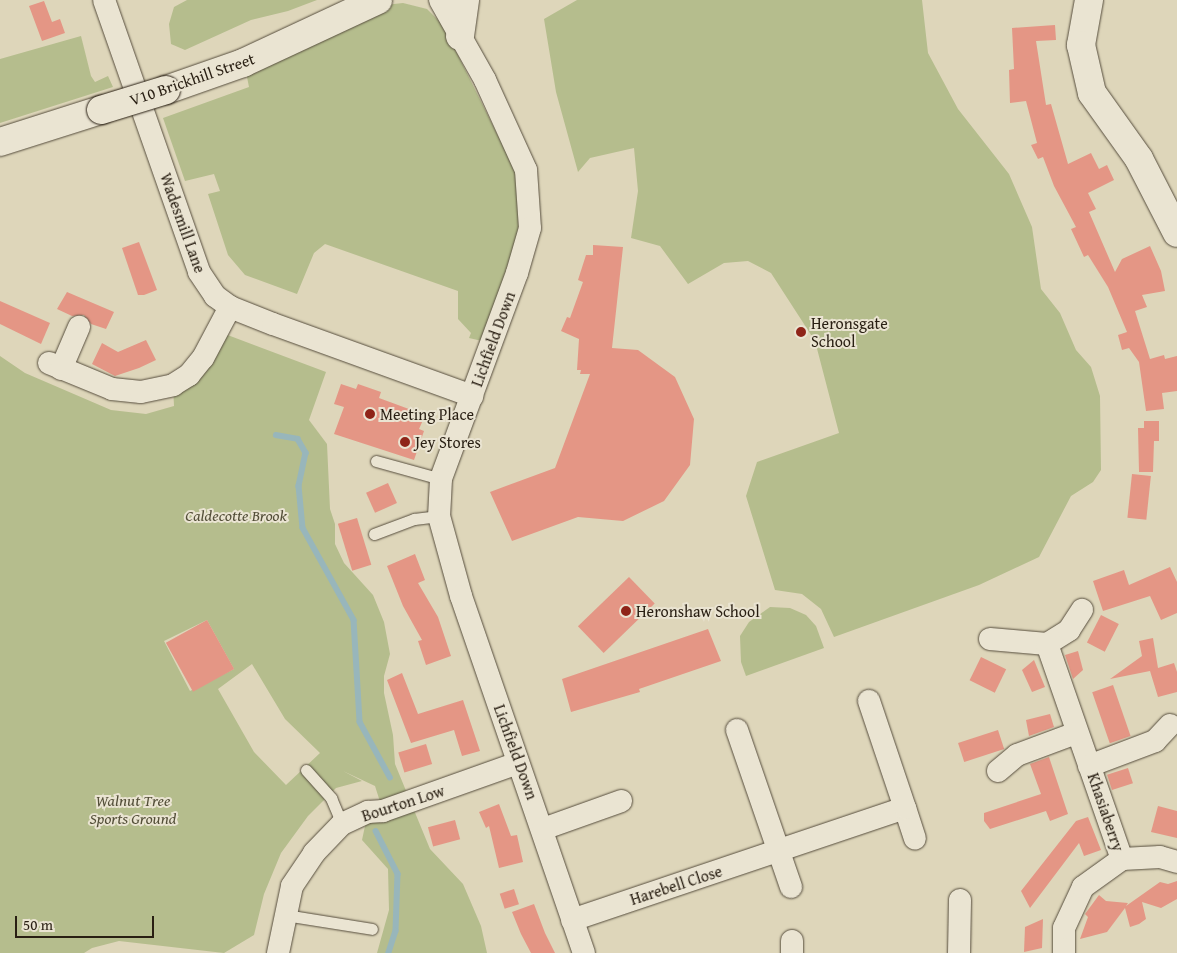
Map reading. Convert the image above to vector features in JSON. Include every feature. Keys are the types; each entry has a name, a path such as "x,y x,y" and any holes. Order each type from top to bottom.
{"street":[{"name":"Wadesmill Lane","path":"104,0 199,272 215,296 230,307 472,396"},
{"name":"V10 Brickhill Street","path":"0,142 166,90 243,63 378,0"},
{"name":"Lichfield Down","path":"440,0 485,80 526,170 530,200 530,228 517,273 442,479 439,516 461,596 518,763 543,829 584,953"},
{"path":"460,36 465,0"},
{"path":"1089,0 1081,45 1092,93 1139,159 1177,233"},
{"path":"79,327 55,366 112,390 141,392 173,385 189,374 203,358 230,307"},
{"path":"990,639 1047,644 1069,630 1082,610"},
{"name":"Khasiaberry","path":"1047,644 1076,733 1122,860"},
{"path":"869,701 915,838"},
{"name":"Khasiaberry","path":"1089,766 1155,742 1170,725"},
{"path":"737,730 791,887"},
{"path":"998,771 1018,755 1076,733"},
{"name":"Bourton Low","path":"278,953 292,886 314,853 342,824 368,812 383,811 518,763"},
{"path":"543,829 621,802"},
{"name":"Harebell Close","path":"572,920 905,808"},
{"name":"Khasiaberry","path":"1064,953 1064,928 1083,887 1122,860 1160,857 1177,862"},
{"path":"959,953 960,900"}],"lane":[{"path":"376,461 442,479"},
{"path":"374,534 414,519 439,516"},
{"path":"306,770 331,798 342,824"},
{"path":"285,915 372,929"}],"green space":[{"path":"187,0 317,0 288,11 251,20 185,50 171,44 169,24 174,7"},
{"name":"Heronsgate School","path":"577,0 922,0 928,53 958,109 1009,174 1032,227 1041,289 1060,313 1076,350 1091,367 1100,396 1101,470 1093,482 1071,496 1039,557 979,585 834,637 821,609 802,594 775,590 746,496 757,462 839,433 815,341 771,273 748,261 724,263 688,284 660,246 631,238 638,191 634,148 590,158 578,172 556,92 544,19"},
{"path":"403,3 427,9 443,25 515,170 521,226 482,341 469,338 471,333 458,319 458,291 325,244 314,253 297,294 245,275 228,255 208,194 220,191 214,174 185,181 163,118 249,87 246,72 385,5"},
{"path":"81,36 91,76 95,82 108,76 113,87 0,123 0,59"},
{"name":"Walnut Tree Sports Ground","path":"217,331 326,372 309,420 327,444 330,509 335,524 335,544 344,563 373,595 384,622 390,654 384,676 384,693 393,735 395,764 430,849 463,884 481,926 487,953 377,953 389,910 388,869 362,840 368,812 383,811 375,786 343,771 362,781 336,788 308,816 281,853 264,894 254,935 224,953 119,941 92,948 84,953 0,953 0,356 25,373 111,410 146,414 174,406 173,385","holes":["207,620 234,669 190,691 164,641","252,664 285,719 320,753 286,785 254,752 218,689"]},
{"path":"770,607 790,608 806,615 816,626 824,648 746,676 741,662 740,636 749,622"}],"building":[{"path":"44,1 52,22 60,19 65,33 42,41 29,6"},
{"path":"1055,25 1056,40 1036,41 1046,105 1051,104 1068,164 1091,153 1099,169 1107,165 1114,180 1088,193 1096,209 1089,212 1115,272 1122,259 1150,246 1161,271 1165,291 1142,295 1147,307 1135,311 1150,359 1164,355 1165,359 1177,356 1177,391 1162,393 1164,409 1146,411 1139,362 1129,348 1122,350 1118,335 1127,332 1108,287 1088,255 1084,257 1071,229 1076,227 1054,186 1043,157 1038,159 1031,145 1037,143 1026,101 1010,103 1009,70 1014,69 1012,28"},
{"path":"139,242 157,290 144,295 138,295 122,248"},
{"path":"593,245 623,247 612,348 638,350 675,377 694,419 690,465 664,501 623,521 578,517 512,541 490,492 555,468 590,374 580,374 581,370 577,370 579,339 561,331 567,317 570,318 583,282 578,280 586,255 593,255"},
{"path":"67,292 114,312 106,329 91,324 84,315 72,316 57,309"},
{"path":"0,301 50,323 41,344 0,324"},
{"path":"146,340 156,360 139,368 115,376 92,364 102,343 118,352"},
{"name":"Meeting Place","path":"341,384 356,389 358,384 381,392 379,398 417,412 415,417 423,420 419,429 424,431 414,460 334,434 344,407 334,404"},
{"path":"1144,421 1159,421 1159,441 1154,441 1153,472 1139,472 1138,428 1144,428"},
{"path":"1132,474 1151,476 1146,520 1127,518"},
{"path":"388,483 397,503 375,513 366,493"},
{"path":"357,518 371,565 352,571 338,524"},
{"path":"415,554 425,580 418,583 438,617 451,656 426,665 418,641 422,640 403,606 387,566"},
{"path":"1170,567 1177,582 1177,613 1161,620 1150,596 1103,611 1093,581 1124,570 1129,585"},
{"path":"629,577 655,604 604,653 578,626"},
{"path":"1101,615 1119,624 1105,652 1087,643"},
{"path":"207,620 234,669 193,692 166,643"},
{"path":"708,629 721,661 639,689 640,692 571,712 562,679"},
{"path":"1153,638 1158,668 1174,663 1177,672 1177,692 1158,697 1150,671 1110,679 1142,656 1139,641"},
{"path":"1078,651 1083,670 1073,679 1065,655"},
{"path":"981,657 1006,669 995,693 970,680"},
{"path":"1034,660 1045,687 1032,692 1022,670"},
{"path":"402,673 418,714 463,700 480,751 462,756 454,730 411,743 387,680"},
{"path":"1113,685 1131,736 1110,743 1092,692"},
{"path":"1050,714 1054,727 1029,736 1026,720"},
{"path":"998,730 1004,749 964,762 958,743"},
{"path":"426,744 432,764 404,773 398,752"},
{"path":"1049,757 1068,814 1050,821 1046,811 990,829 984,821 984,813 1041,794 1030,764"},
{"path":"1128,768 1133,783 1112,790 1107,775"},
{"path":"499,804 511,836 517,835 523,862 499,868 489,826 486,828 479,812"},
{"path":"1158,806 1177,811 1177,838 1151,832"},
{"path":"1088,817 1101,850 1084,856 1079,843 1030,908 1021,891 1076,821"},
{"path":"455,820 460,839 433,847 428,827"},
{"path":"1177,881 1177,899 1161,908 1142,902 1146,919 1139,924 1130,927 1125,908 1107,932 1080,939 1088,917 1085,914 1099,895 1106,901 1128,903 1126,906 1160,882 1168,884"},
{"path":"514,889 519,904 505,909 500,894"},
{"path":"534,904 555,953 531,953 521,934 512,912"},
{"path":"1043,919 1042,948 1024,952 1025,927"}],"waterway":[{"path":"276,435 298,439 306,453 299,486 303,528 354,620 360,722 390,777"},
{"path":"376,831 398,874 396,931 389,953"}],"place":[{"name":"Heronsgate School","path":"801,332"},
{"name":"Meeting Place","path":"370,414"},
{"name":"Jey Stores","path":"405,442"},
{"name":"Heronshaw School","path":"626,611"}],"park label":[{"name":"Caldecotte Brook","path":"236,515"}]}
